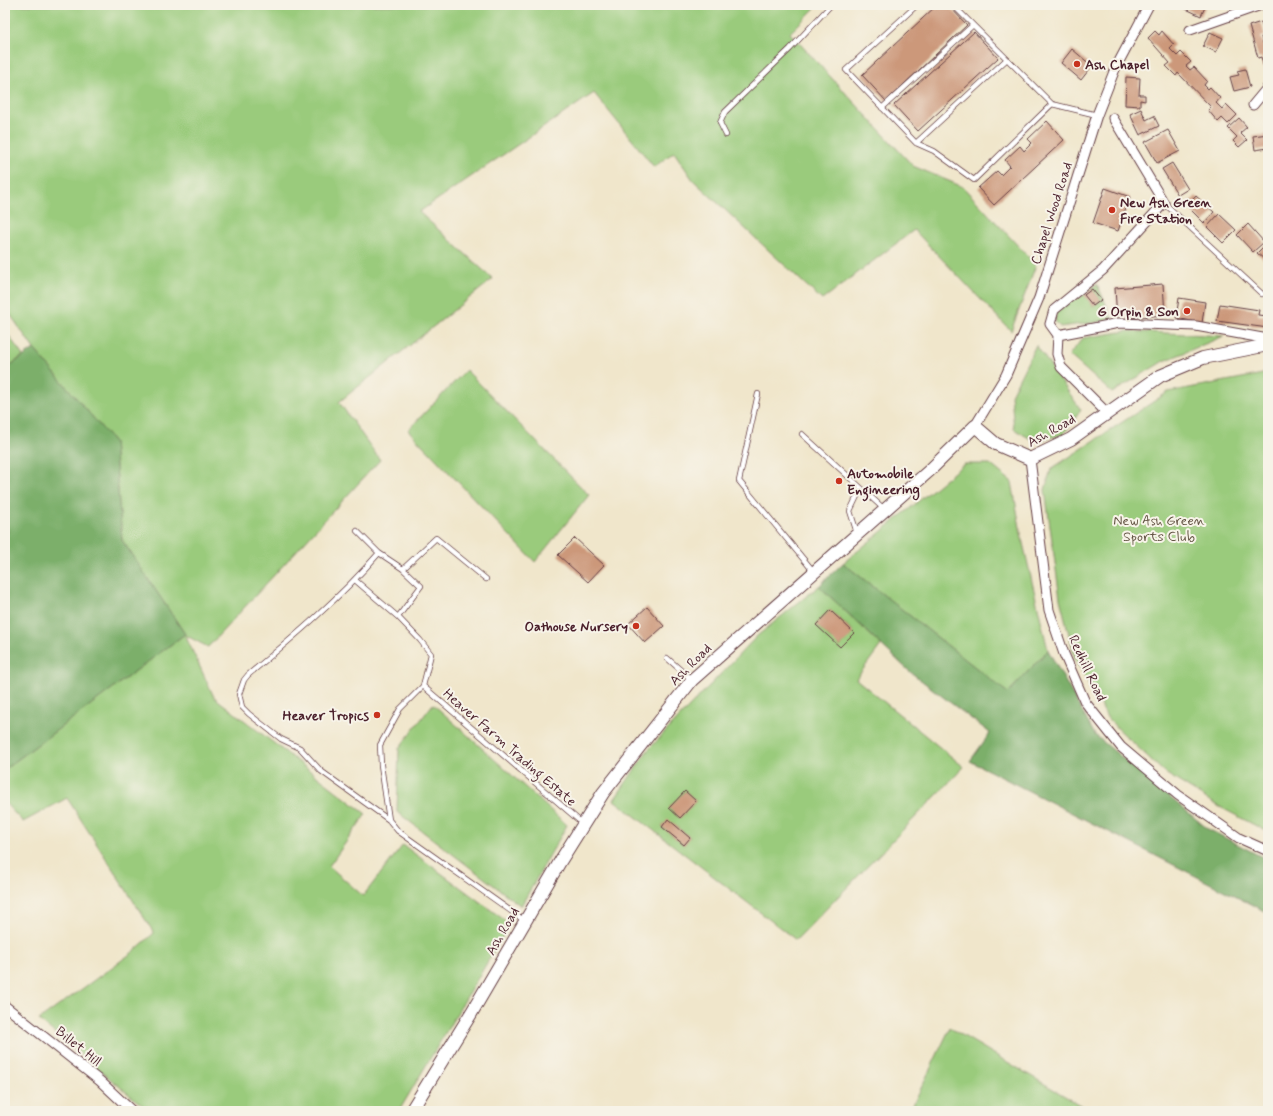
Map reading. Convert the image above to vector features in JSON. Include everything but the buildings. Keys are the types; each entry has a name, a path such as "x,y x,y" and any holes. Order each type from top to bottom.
{"street":[{"name":"Chapel Wood Road","path":"975,426 1006,375 1039,298 1097,115 1115,69 1149,5"},
{"path":"1190,30 1261,5"},
{"path":"1253,105 1268,87"},
{"path":"1107,413 1061,367 1057,354 1058,335 1050,324 1054,310 1103,270 1164,203 1113,118"},
{"path":"1058,335 1119,323 1196,326 1268,339"},
{"name":"Ash Road","path":"411,1111 603,793 692,680 857,533 886,510 975,426 996,444 1030,459 1071,439 1160,376 1203,358 1268,345"},
{"name":"Redhill Road","path":"1030,459 1049,610 1064,654 1085,702 1121,747 1178,796 1239,838 1268,852"},
{"name":"Billet Hill","path":"5,1006 100,1081 132,1111"}],"lane":[{"path":"726,135 720,123 725,112 790,49 831,5"},
{"path":"917,5 846,70 916,143 934,151 974,180 1052,104"},
{"path":"953,5 1052,104 1097,115"},
{"path":"882,108 973,25"},
{"path":"916,143 1007,59"},
{"path":"1164,203 1262,294"},
{"path":"758,394 739,481 814,572"},
{"path":"802,434 886,510"},
{"path":"857,533 850,511 861,488"},
{"path":"357,531 379,553 403,570 421,586 398,617"},
{"path":"403,570 436,538 486,579"},
{"path":"379,553 355,580 326,608 248,675 240,687 239,700 242,707 248,714 281,738 300,748 328,777 389,820 398,831 525,921"},
{"path":"355,580 398,617 431,654 423,686 400,709 380,745 380,765 389,820"},
{"path":"667,658 692,680"},
{"name":"Heaver Farm Trading Estate","path":"423,686 583,824"}],"green space":[{"path":"5,5 818,5 790,33 913,166 963,187 1036,265 1011,331 914,230 822,300 693,180 674,152 654,167 594,93 419,212 493,279 339,402 380,460 208,647 185,635 214,697 366,814 329,866 363,896 403,845 510,924 399,1111 149,1111 39,1020 133,952 154,933 67,798 23,822 5,803 5,769 185,634 122,540 114,442 34,349 5,307"},
{"path":"1097,284 1113,320 1060,327 1055,321 1056,312","holes":["1092,289 1101,300 1093,306 1084,295"]},
{"path":"5,330 23,356 5,369"},
{"path":"1127,331 1224,336 1162,362 1112,393 1069,355 1083,338"},
{"path":"1036,345 1081,410 1063,435 1034,441 1014,429 1011,395"},
{"path":"34,349 114,442 122,540 185,634 5,769 5,535 8,532 5,525 5,369"},
{"path":"466,370 589,495 535,562 408,430"},
{"name":"New Ash Green Sports Club","path":"1268,373 1268,832 1218,806 1165,773 1108,719 1075,658 1060,599 1045,490 1051,469 1168,392"},
{"path":"964,464 990,464 1012,482 1022,539 1048,650 1008,693 843,563"},
{"path":"843,563 1008,693 1048,650 1095,735 1208,829 1268,860 1268,913 970,761 990,733 909,671 819,586"},
{"path":"819,586 881,645 856,679 964,767 796,940 614,800 648,750 757,636","holes":["830,610 854,632 840,647 816,625","685,791 696,801 680,818 669,808","668,820 690,837 684,845 662,827"]},
{"path":"433,704 567,825 521,906 397,812 399,748"},
{"path":"950,1028 1090,1111 910,1111"}],"place":[{"name":"Ash Chapel","path":"1077,64"},
{"name":"New Ash Green Fire Station","path":"1112,210"},
{"name":"G Orpin & Son","path":"1187,311"},
{"name":"Automobile Engineering","path":"839,481"},
{"name":"Oathouse Nursery","path":"636,626"},
{"name":"Heaver Tropics","path":"377,715"}]}
